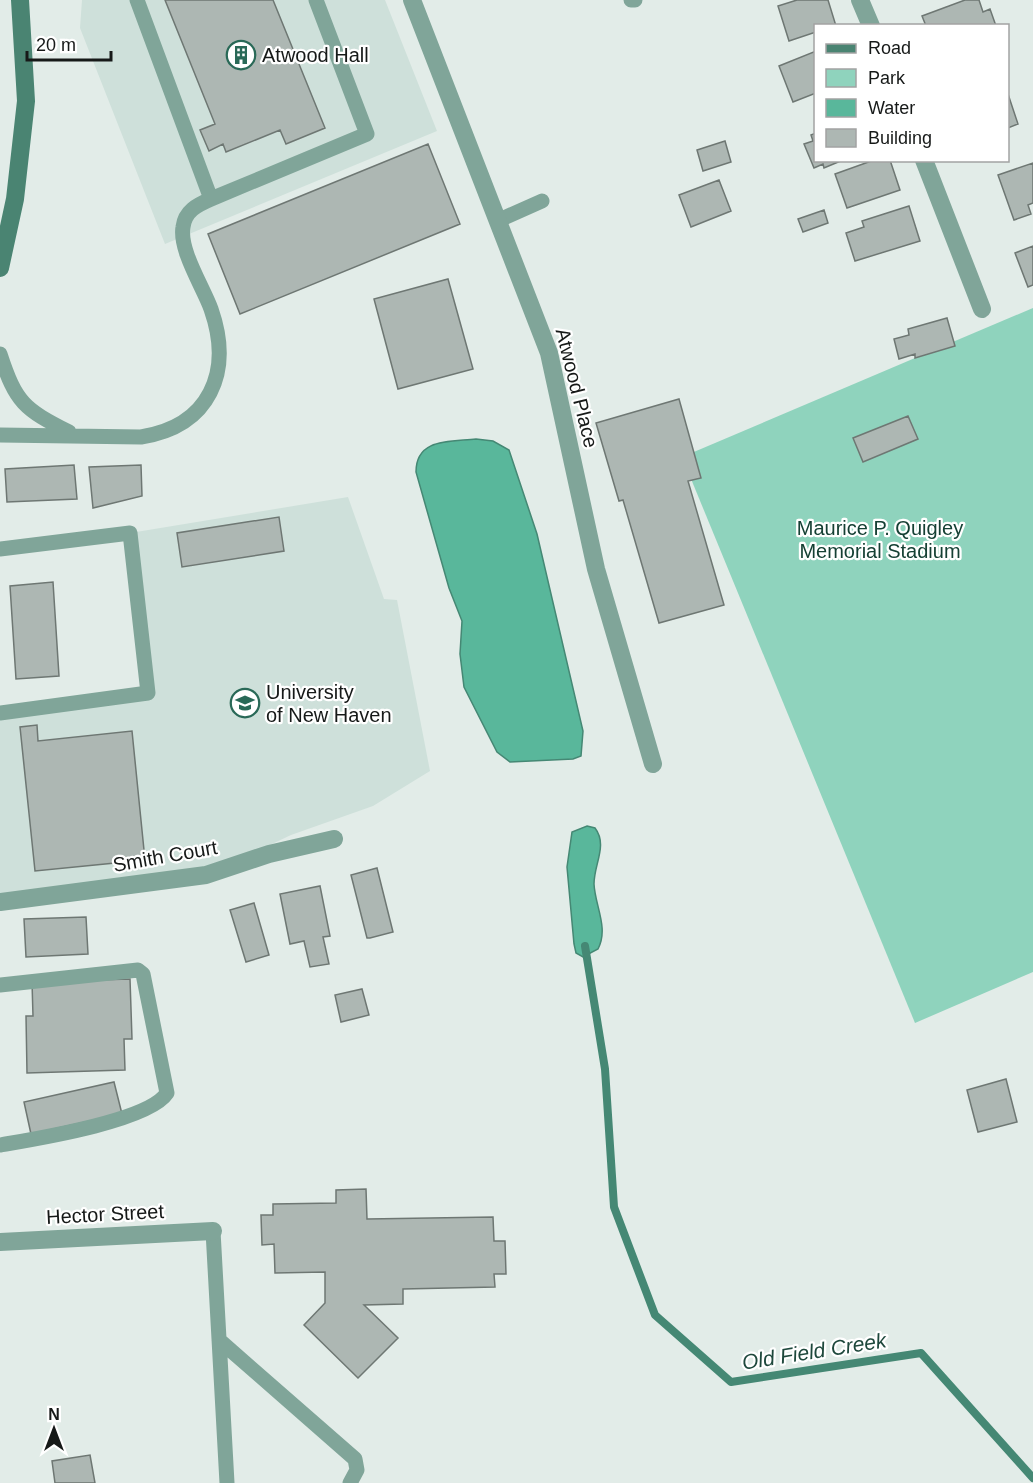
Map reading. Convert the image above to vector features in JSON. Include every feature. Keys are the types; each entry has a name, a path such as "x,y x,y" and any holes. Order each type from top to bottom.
{"main road":[{"path":"0,268 15,199 26,101 20,0"}],"street":[{"name":"Atwood Place","path":"412,0 549,352 596,569 653,764"},
{"path":"861,0 870,24"},
{"path":"925,162 982,309"},
{"name":"Smith Court","path":"0,902 206,875 269,854 334,839"},
{"name":"Hector Street","path":"0,1242 213,1231"}],"lane":[{"path":"136,0 211,199"},
{"path":"0,435 75,434 141,437 156,435 183,423 207,400 216,383 219,367 217,330 185,246 182,230 188,213 211,199 367,134 316,0"},
{"path":"497,221 542,201"},
{"path":"0,354 10,386 17,398 43,418 75,434"},
{"path":"0,549 130,532 148,693 0,713"},
{"path":"0,985 138,970 143,974 167,1093 150,1106 123,1118 0,1145"},
{"path":"213,1231 227,1483"},
{"path":"219,1340 355,1459 357,1470 350,1483"}],"shaded area":[{"path":"82,0 385,0 437,131 165,244 80,28"},
{"name":"University of New Haven","path":"348,497 384,599 397,600 430,771 373,806 291,835 206,875 0,902 0,713 148,693 130,533"}],"green space":[{"name":"Maurice P. Quigley Memorial Stadium","path":"1033,308 1033,972 915,1023 682,457"}],"water":[{"path":"476,439 493,441 509,450 537,534 583,731 581,756 573,759 510,762 497,752 464,687 460,654 462,621 449,588 416,472 418,461 428,447 446,442"},
{"path":"587,826 595,828 600,841 594,884 602,933 598,949 583,957 576,953 574,944 567,867 572,832"}],"building":[{"name":"Atwood Hall","path":"165,0 273,0 325,128 286,144 280,130 226,152 223,144 209,151 200,130 215,124"},
{"path":"797,0 828,0 835,24 814,24 814,33 789,41 778,6"},
{"path":"965,0 979,0 983,12 990,9 995,24 925,24 922,16"},
{"path":"814,52 814,94 793,102 779,66"},
{"path":"1009,97 1018,124 1009,128"},
{"path":"814,134 814,162 838,162 824,168 823,164 814,168 804,144 813,141 811,135"},
{"path":"725,141 731,162 703,171 697,150"},
{"path":"428,144 460,224 240,314 208,234"},
{"path":"868,162 891,162 900,190 847,208 835,174"},
{"path":"1033,163 1033,203 1028,205 1031,214 1014,220 998,175"},
{"path":"719,180 731,211 691,227 679,195"},
{"path":"909,206 920,241 855,261 846,233 864,227 862,221"},
{"path":"824,210 828,223 803,232 798,219"},
{"path":"1033,246 1033,285 1028,287 1015,253"},
{"path":"448,279 473,369 398,389 374,299"},
{"path":"947,318 955,346 915,358 915,354 899,359 894,339 909,335 908,329"},
{"path":"679,399 701,478 688,481 724,605 659,623 623,500 619,501 596,423"},
{"path":"908,416 918,439 863,462 853,438"},
{"path":"74,465 77,499 7,502 5,469"},
{"path":"141,465 142,496 93,508 89,467"},
{"path":"279,517 284,551 182,567 177,533"},
{"path":"53,582 59,676 16,679 10,586"},
{"path":"37,725 38,741 132,731 145,860 35,871 20,727"},
{"path":"377,868 393,932 367,938 351,875"},
{"path":"320,886 330,936 323,937 329,964 310,967 304,941 290,944 280,894"},
{"path":"254,903 269,955 246,962 230,910"},
{"path":"86,917 88,954 26,957 24,919"},
{"path":"130,979 132,1039 124,1039 125,1070 27,1073 26,1016 33,1016 32,982"},
{"path":"362,989 369,1015 341,1022 335,995"},
{"path":"1006,1079 1017,1122 978,1132 967,1090"},
{"path":"114,1082 122,1114 31,1134 24,1102"},
{"path":"366,1189 367,1219 493,1217 494,1241 505,1241 506,1274 494,1274 495,1287 403,1289 403,1304 364,1305 398,1338 358,1378 304,1325 325,1303 325,1272 275,1273 274,1244 262,1245 261,1215 273,1215 273,1204 336,1203 336,1190"},
{"path":"90,1455 95,1483 55,1483 52,1461"}],"waterway":[{"name":"Old Field Creek","path":"585,946 605,1069 614,1207 655,1315 731,1382 921,1353 1033,1478"}],"place":[{"name":"Atwood Hall","path":"241,55"},
{"name":"University of New Haven","path":"245,703"}]}
